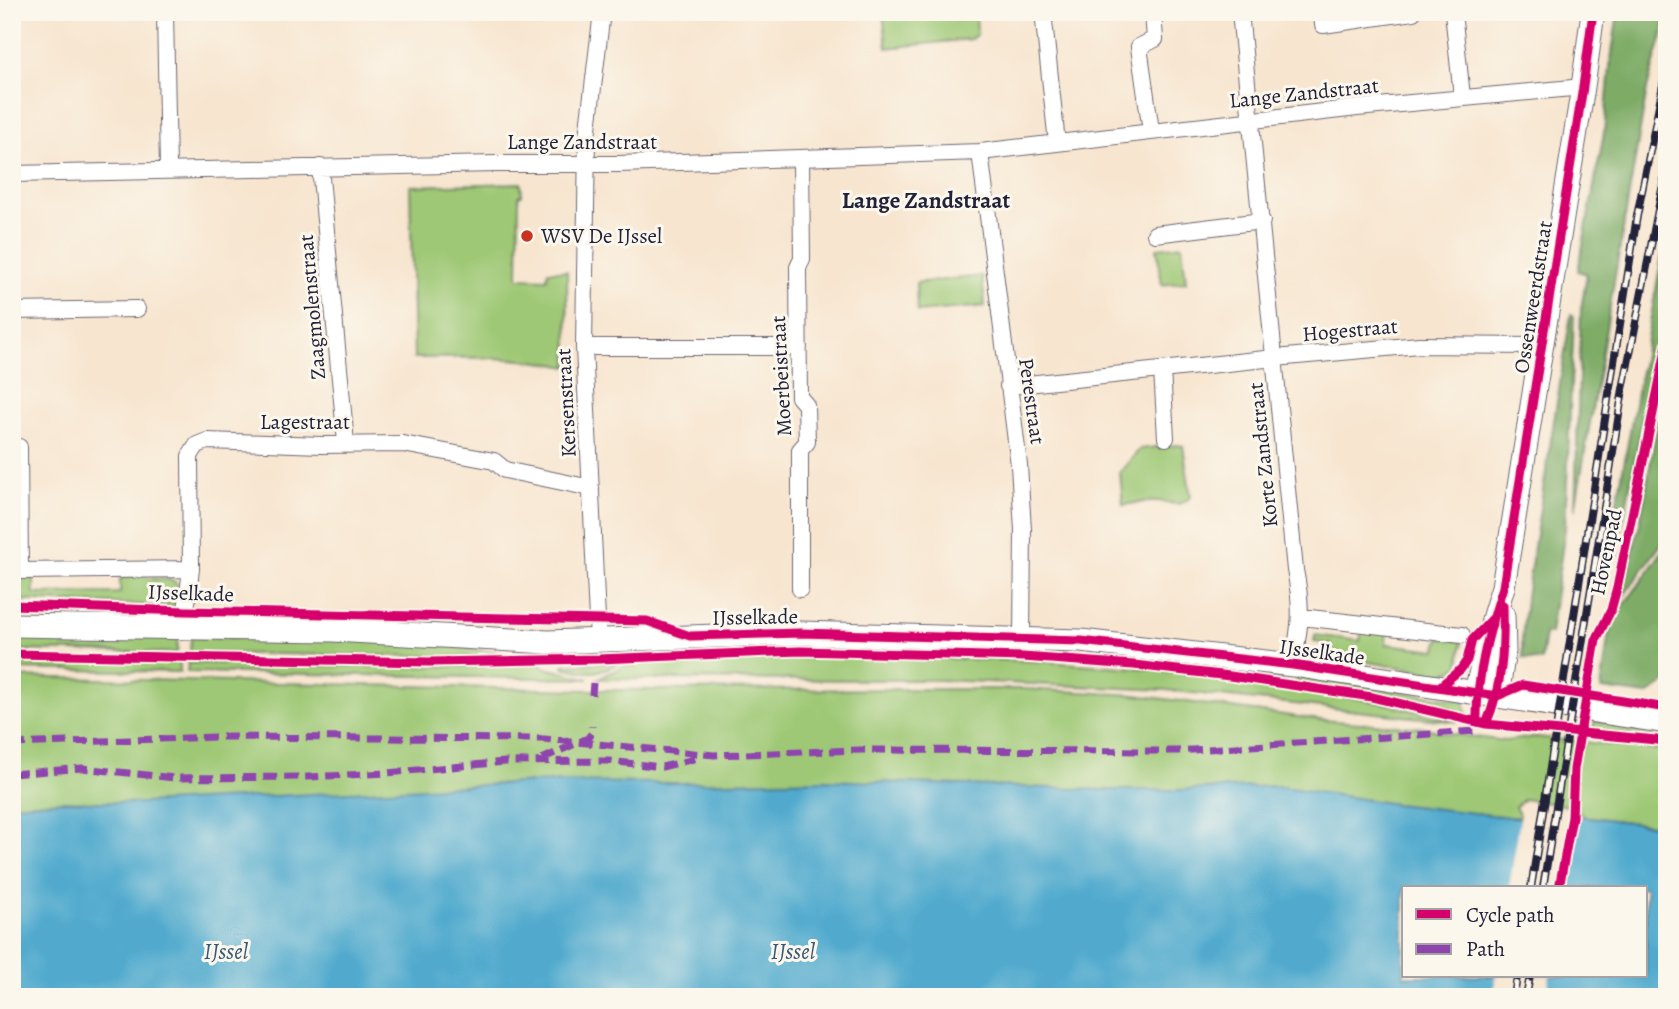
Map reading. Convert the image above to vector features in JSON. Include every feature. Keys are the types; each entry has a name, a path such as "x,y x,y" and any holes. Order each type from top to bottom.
{"street":[{"path":"164,12 168,169"},
{"name":"Kersenstraat","path":"598,640 584,347 587,137 603,12"},
{"path":"1043,12 1057,143"},
{"path":"1151,131 1139,47 1155,39 1153,12"},
{"name":"Korte Zandstraat","path":"1240,12 1301,617 1293,665"},
{"path":"1322,12 1323,25 1413,12"},
{"path":"1453,12 1462,97"},
{"name":"Ossenweerdstraat","path":"1486,694 1494,616 1503,587 1543,346 1593,12"},
{"name":"Lange Zandstraat","path":"12,174 168,169 586,164 980,152 1251,119 1583,87"},
{"name":"Perestraat","path":"980,152 1022,498 1022,638"},
{"name":"Moerbeistraat","path":"800,589 800,450 807,442 806,405 799,397 798,267 803,259 801,159"},
{"name":"Zaagmolenstraat","path":"320,167 346,443"},
{"path":"1155,234 1262,221"},
{"path":"12,311 137,309"},
{"name":"Hogestraat","path":"1008,386 1419,345 1543,346"},
{"path":"584,347 799,347"},
{"path":"1162,370 1166,438"},
{"name":"Lagestraat","path":"184,627 191,569 190,456 197,445 207,441 321,445 403,444 494,461 505,471 591,488"},
{"name":"IJsselkade","path":"19,447 20,571 191,569"},
{"name":"IJsselkade","path":"1301,617 1462,635"},
{"name":"IJsselkade","path":"12,625 332,630 548,642 765,634 1022,638 1169,649 1293,665 1667,722"}],"green space":[{"path":"883,12 928,12 929,16 976,12 977,34 971,39 887,48"},
{"path":"1618,12 1667,12 1667,18 1647,89 1575,510 1581,309 1587,274 1578,271 1604,133"},
{"path":"521,183 518,278 547,279 548,271 567,271 568,367 510,359 414,358 410,186"},
{"path":"1667,229 1667,301 1654,356 1617,556 1607,557"},
{"path":"1182,245 1186,282 1162,285 1157,248"},
{"path":"982,276 985,306 917,312 916,283"},
{"path":"1571,314 1574,316 1565,529 1550,634 1545,633 1541,661 1523,658 1522,641 1526,597"},
{"path":"1667,368 1667,536 1620,601 1640,523"},
{"path":"1183,446 1191,497 1178,504 1154,501 1123,505 1120,472 1140,449"},
{"path":"1667,545 1667,682 1647,695 1601,689 1610,625"},
{"path":"141,575 174,581 179,591 178,602 173,606 12,600 12,576 31,576 31,579 34,579 34,594 120,593 120,578"},
{"path":"1362,629 1387,631 1386,644 1437,650 1439,638 1462,641 1459,666 1452,671 1437,673 1329,656 1331,644 1314,642 1315,635 1360,641"},
{"path":"12,635 178,637 177,653 12,650"},
{"path":"191,637 402,640 495,652 495,657 190,653"},
{"path":"873,643 1018,647 1016,654 873,651"},
{"path":"1027,646 1285,673 1282,680 1157,664 1026,654"},
{"path":"854,656 1031,661 1152,669 1311,690 1386,704 1458,722 1166,690 939,680 597,679 637,663"},
{"path":"12,659 180,662 180,672 12,669"},
{"path":"622,662 593,672 563,667 563,665"},
{"path":"188,663 411,667 541,664 542,667 589,679 187,672"},
{"path":"1296,675 1464,701 1467,716 1411,701 1296,682"},
{"path":"12,677 585,690 1024,689 1135,695 1321,720 1426,728 1506,741 1536,737 1667,751 1667,827 1582,816 1575,807 1524,799 1515,807 1521,817 12,829"},
{"path":"1594,721 1667,731 1667,738 1593,731"}],"water":[{"name":"IJssel","path":"826,780 1107,790 1277,786 1396,804 1572,824 1582,816 1667,827 1667,997 12,997 12,805 61,801 141,803 539,782"}],"pier":[{"path":"1521,813 1571,820 1576,816 1565,886 1509,886"},
{"path":"1496,978 1550,978 1546,997 1492,997"}],"railway":[{"path":"1531,886 1637,216 1667,65"},
{"path":"1543,886 1623,389 1667,164"},
{"path":"1514,997 1517,978"},
{"path":"1526,997 1530,978"}],"marked path":[{"path":"592,695 593,683"},
{"path":"542,759 588,738 592,726"},
{"path":"12,744 217,737 544,739 714,755 861,750 1177,751 1476,731"},
{"path":"12,774 82,768 174,778 309,777 505,762 608,761 662,767 702,757"}],"cycle path":[{"path":"1477,722 1481,671 1503,587 1593,12"},
{"name":"Hovenpad","path":"1559,886 1572,817 1574,769 1596,640 1611,610 1617,588 1667,345"},
{"path":"12,605 647,621 690,636 801,633 1081,641 1293,665 1497,696"},
{"path":"1486,724 1496,695 1501,665 1503,605"},
{"path":"1439,687 1461,669 1467,660 1472,640 1492,619"},
{"path":"12,654 429,662 800,651 1023,657 1134,665 1230,676 1372,697 1486,724 1667,741"},
{"path":"1497,696 1523,685 1667,708"}],"place":[{"name":"WSV De IJssel","path":"527,236"}],"district":[{"name":"Lange Zandstraat","path":"926,200"}]}
